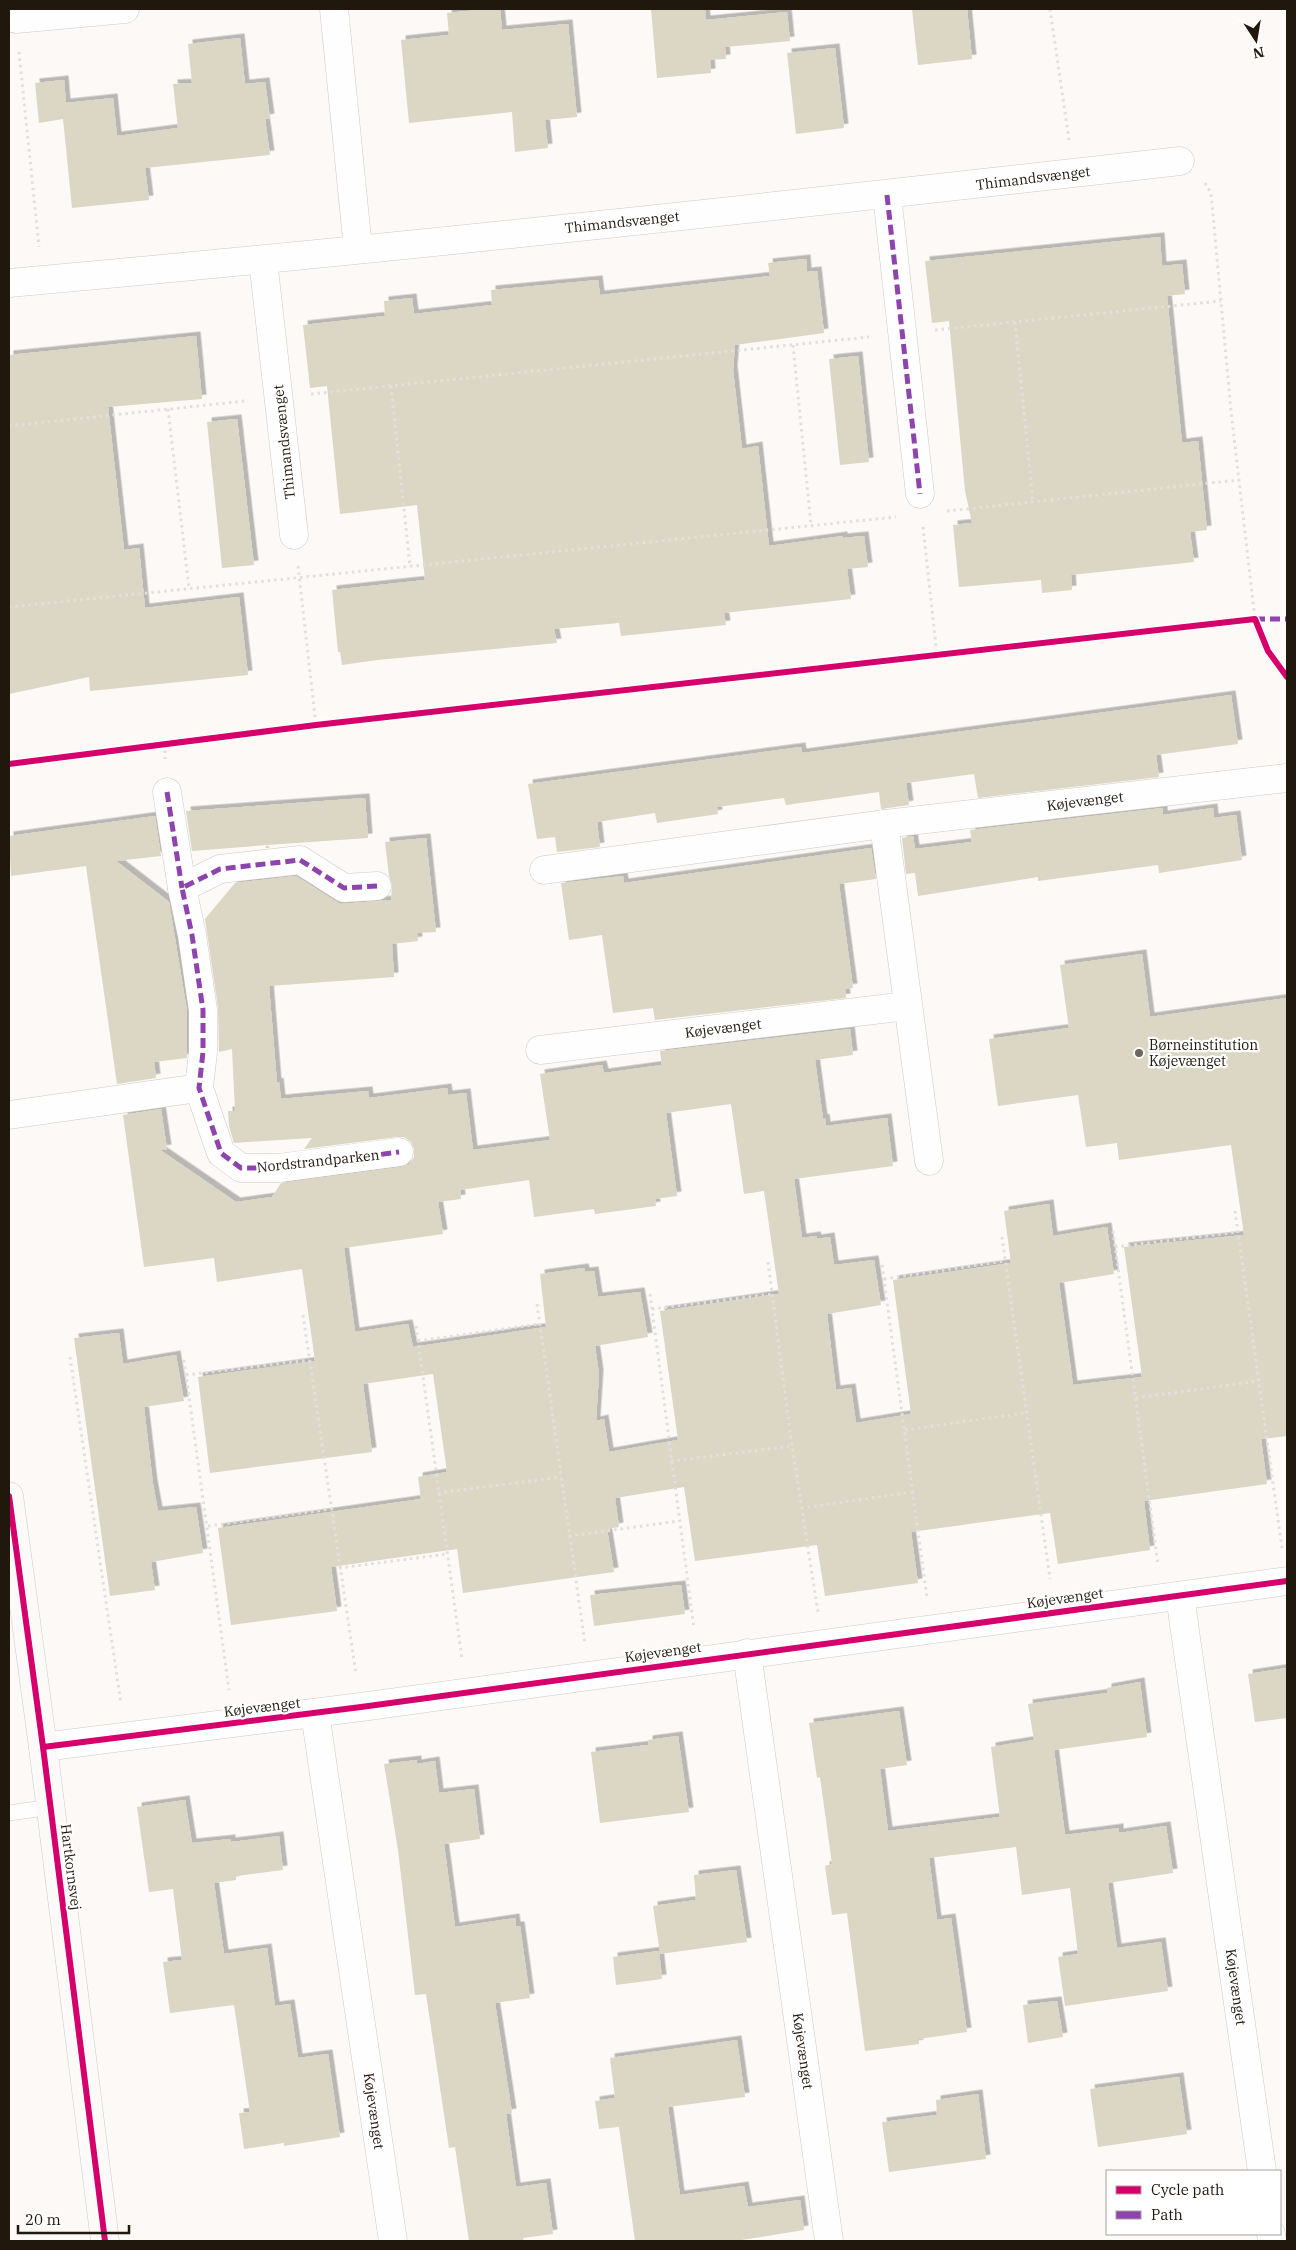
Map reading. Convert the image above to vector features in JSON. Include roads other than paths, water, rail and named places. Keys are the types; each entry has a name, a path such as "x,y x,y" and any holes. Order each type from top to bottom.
{"street":[{"path":"16,19 125,9"},
{"path":"334,9 358,249"},
{"name":"Thimandsvænget","path":"9,282 263,260 1180,161"},
{"path":"887,194 921,504"},
{"name":"Thimandsvænget","path":"263,260 294,536"},
{"name":"Køjevænget","path":"544,870 884,824 1287,778"},
{"name":"Nordstrandparken","path":"167,792 203,1010 203,1052 199,1088 221,1153 242,1168 279,1168 399,1152"},
{"path":"884,824 929,1161"},
{"path":"182,888 220,869 300,860 344,888 377,886"},
{"name":"Køjevænget","path":"540,1050 907,1006"},
{"path":"9,1115 199,1088"},
{"name":"Hartkornsvej","path":"9,1496 43,1747 105,2241"},
{"name":"Køjevænget","path":"43,1747 361,1707 590,1674 1287,1581"},
{"name":"Køjevænget","path":"1171,1597 1262,2170"},
{"name":"Køjevænget","path":"748,1653 829,2241"},
{"name":"Køjevænget","path":"316,1713 393,2241"}],"lane":[{"path":"9,1813 50,1807"}],"place":[{"name":"Børneinstitution Køjevænget","path":"1139,1053"}]}
